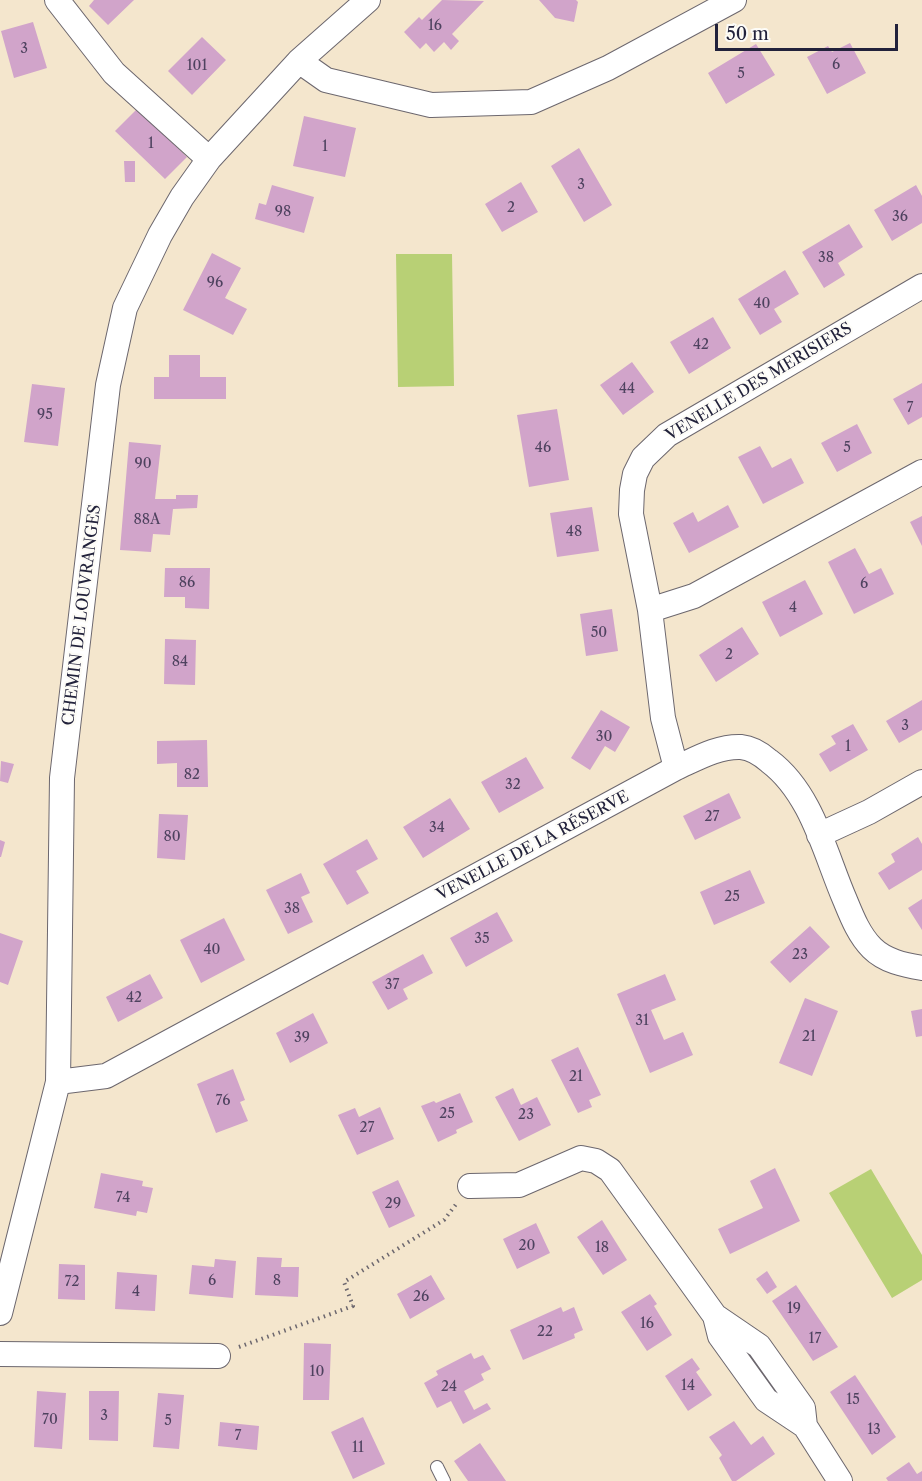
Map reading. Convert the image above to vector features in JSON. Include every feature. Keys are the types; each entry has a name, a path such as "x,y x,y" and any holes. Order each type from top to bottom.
{"street":[{"path":"57,0 114,74 209,159"},
{"name":"CHEMIN DE LOUVRANGES","path":"0,1313 57,1082 62,778 108,385 125,308 160,235 182,197 209,159 299,61 368,0"},
{"path":"671,33 693,8 697,0"},
{"path":"299,61 326,80 431,105 531,102 608,68 734,0"},
{"name":"VENELLE DES MERISIERS","path":"676,768 663,718 650,610 631,514 635,474 643,458 667,435 922,286"},
{"path":"650,610 694,596 922,472"},
{"name":"VENELLE DE LA RÉSERVE","path":"57,1082 106,1076 676,768 707,754 729,748 742,747 757,751 777,767 801,798 819,835 848,908 873,949 888,959 922,968"},
{"path":"819,835 868,812 922,782"},
{"path":"470,1186 519,1185 581,1158 596,1161 610,1170 715,1316 759,1346 803,1408 805,1426 840,1481"},
{"path":"0,1354 218,1356"}],"lane":[{"path":"437,1467 444,1481"}],"path":[{"path":"218,1356 256,1339 353,1306 344,1282 444,1220 470,1186"}],"green space":[{"path":"396,254 452,254 454,386 398,387"},
{"path":"871,1169 922,1255 922,1280 892,1298 829,1193"}],"building":[{"path":"94,0 134,0 108,25 89,6"},
{"path":"442,0 484,1 452,34 459,41 451,50 444,42 434,52 426,43 420,49 404,32 419,17 422,20"},
{"path":"539,0 576,0 578,2 574,22 555,18"},
{"path":"33,22 47,68 14,78 1,31"},
{"path":"202,37 226,60 192,95 168,71"},
{"path":"850,43 866,73 827,94 807,57 828,46 832,52"},
{"path":"756,44 775,75 726,104 708,73"},
{"path":"137,109 187,157 165,179 115,131"},
{"path":"304,116 356,128 345,177 293,166"},
{"path":"579,148 612,205 584,222 551,166"},
{"path":"124,161 135,161 135,182 125,182"},
{"path":"521,182 538,212 502,232 485,204"},
{"path":"272,185 314,197 304,233 255,219 259,203 266,205"},
{"path":"916,185 922,196 922,223 892,241 874,210"},
{"path":"849,224 863,247 838,263 845,275 824,288 802,252"},
{"path":"212,253 241,268 225,298 247,309 233,335 183,310"},
{"path":"785,270 799,294 774,309 782,322 760,335 738,299"},
{"path":"713,317 731,348 689,374 670,342"},
{"path":"169,355 200,355 200,377 226,377 226,399 154,399 154,377 169,377"},
{"path":"632,362 654,392 623,415 600,385"},
{"path":"922,383 922,417 908,425 893,399"},
{"path":"32,384 65,388 58,446 24,442"},
{"path":"557,409 569,480 529,487 517,415"},
{"path":"857,424 872,453 837,472 821,443"},
{"path":"129,442 161,445 155,499 176,499 176,495 198,495 197,508 173,509 170,535 153,534 151,552 120,550"},
{"path":"760,446 772,468 791,458 804,483 763,504 738,457"},
{"path":"728,505 739,527 689,553 673,523 693,512 698,522"},
{"path":"592,507 599,551 557,557 550,513"},
{"path":"922,516 922,546 910,522"},
{"path":"855,548 869,574 881,568 894,594 854,614 828,562"},
{"path":"165,568 210,568 209,609 185,608 185,597 164,597"},
{"path":"805,580 823,614 780,637 762,602"},
{"path":"612,609 618,651 586,656 580,614"},
{"path":"742,627 759,654 716,682 699,655"},
{"path":"165,639 196,640 195,685 164,684"},
{"path":"922,700 922,730 899,743 886,721"},
{"path":"601,710 630,727 615,752 605,746 590,770 571,758"},
{"path":"853,724 868,750 830,772 819,754 836,744 831,736"},
{"path":"207,740 208,787 177,787 177,763 157,764 157,741"},
{"path":"526,757 544,788 499,813 481,782"},
{"path":"1,761 14,764 8,783 0,781"},
{"path":"729,793 741,818 695,840 683,816"},
{"path":"450,798 470,829 423,858 403,827"},
{"path":"159,814 188,815 185,860 157,858"},
{"path":"918,837 922,844 922,870 889,890 878,873 895,862 891,854"},
{"path":"367,839 378,859 356,871 369,893 347,905 323,864"},
{"path":"0,840 5,842 1,857 0,857"},
{"path":"750,870 765,903 714,925 700,892"},
{"path":"301,873 310,893 301,897 313,922 288,934 266,890"},
{"path":"922,899 922,930 908,908"},
{"path":"497,912 513,941 466,967 450,938"},
{"path":"224,918 245,960 201,983 180,940"},
{"path":"810,926 830,947 790,983 770,962"},
{"path":"0,933 23,941 8,985 0,982"},
{"path":"423,954 433,973 403,989 408,999 388,1010 372,982"},
{"path":"150,974 163,998 118,1022 106,997"},
{"path":"665,974 676,1000 651,1010 664,1040 683,1032 693,1055 650,1073 617,994"},
{"path":"805,998 838,1011 812,1076 779,1063"},
{"path":"922,1009 922,1036 916,1037 911,1011"},
{"path":"313,1013 328,1043 290,1063 276,1033"},
{"path":"578,1047 601,1095 589,1100 592,1107 578,1113 551,1060"},
{"path":"233,1069 245,1100 240,1102 248,1121 216,1133 197,1084"},
{"path":"513,1088 521,1105 537,1097 551,1125 519,1141 495,1097"},
{"path":"460,1093 473,1122 438,1142 421,1106 434,1101 436,1103"},
{"path":"380,1107 394,1139 357,1155 338,1115 355,1108 359,1117"},
{"path":"775,1168 800,1221 730,1254 718,1229 763,1208 750,1181"},
{"path":"101,1173 143,1181 142,1186 153,1188 147,1213 137,1211 136,1216 94,1208"},
{"path":"398,1180 415,1216 389,1228 372,1192"},
{"path":"602,1220 627,1260 603,1275 577,1237"},
{"path":"536,1223 550,1253 517,1269 503,1239"},
{"path":"257,1257 282,1258 281,1267 299,1267 298,1297 255,1295"},
{"path":"215,1259 236,1261 233,1298 189,1294 192,1265 214,1267"},
{"path":"59,1264 85,1265 85,1300 58,1299"},
{"path":"767,1271 777,1287 767,1294 756,1279"},
{"path":"117,1272 157,1275 155,1311 115,1309"},
{"path":"431,1275 445,1299 410,1319 397,1294"},
{"path":"796,1285 838,1347 813,1361 772,1301"},
{"path":"650,1294 657,1304 654,1306 672,1335 647,1351 621,1312"},
{"path":"561,1307 563,1312 574,1307 583,1330 574,1334 575,1338 523,1360 510,1330"},
{"path":"304,1343 331,1344 329,1400 303,1400"},
{"path":"471,1353 474,1359 483,1355 491,1369 481,1374 484,1380 464,1391 474,1410 487,1403 491,1409 463,1424 451,1401 437,1408 424,1383 438,1375 436,1371"},
{"path":"692,1358 700,1369 696,1372 712,1395 688,1411 665,1376"},
{"path":"855,1375 896,1437 872,1455 830,1392"},
{"path":"37,1391 66,1393 62,1449 34,1447"},
{"path":"89,1391 119,1391 118,1441 89,1440"},
{"path":"158,1393 184,1395 179,1449 153,1447"},
{"path":"363,1417 385,1464 353,1479 331,1432"},
{"path":"734,1421 751,1445 763,1436 775,1454 736,1481 732,1481 719,1458 722,1455 709,1437"},
{"path":"220,1422 259,1426 257,1450 218,1446"},
{"path":"480,1443 506,1481 468,1481 454,1461"},
{"path":"909,1462 917,1474 922,1471 922,1481 888,1481 886,1478"}]}
